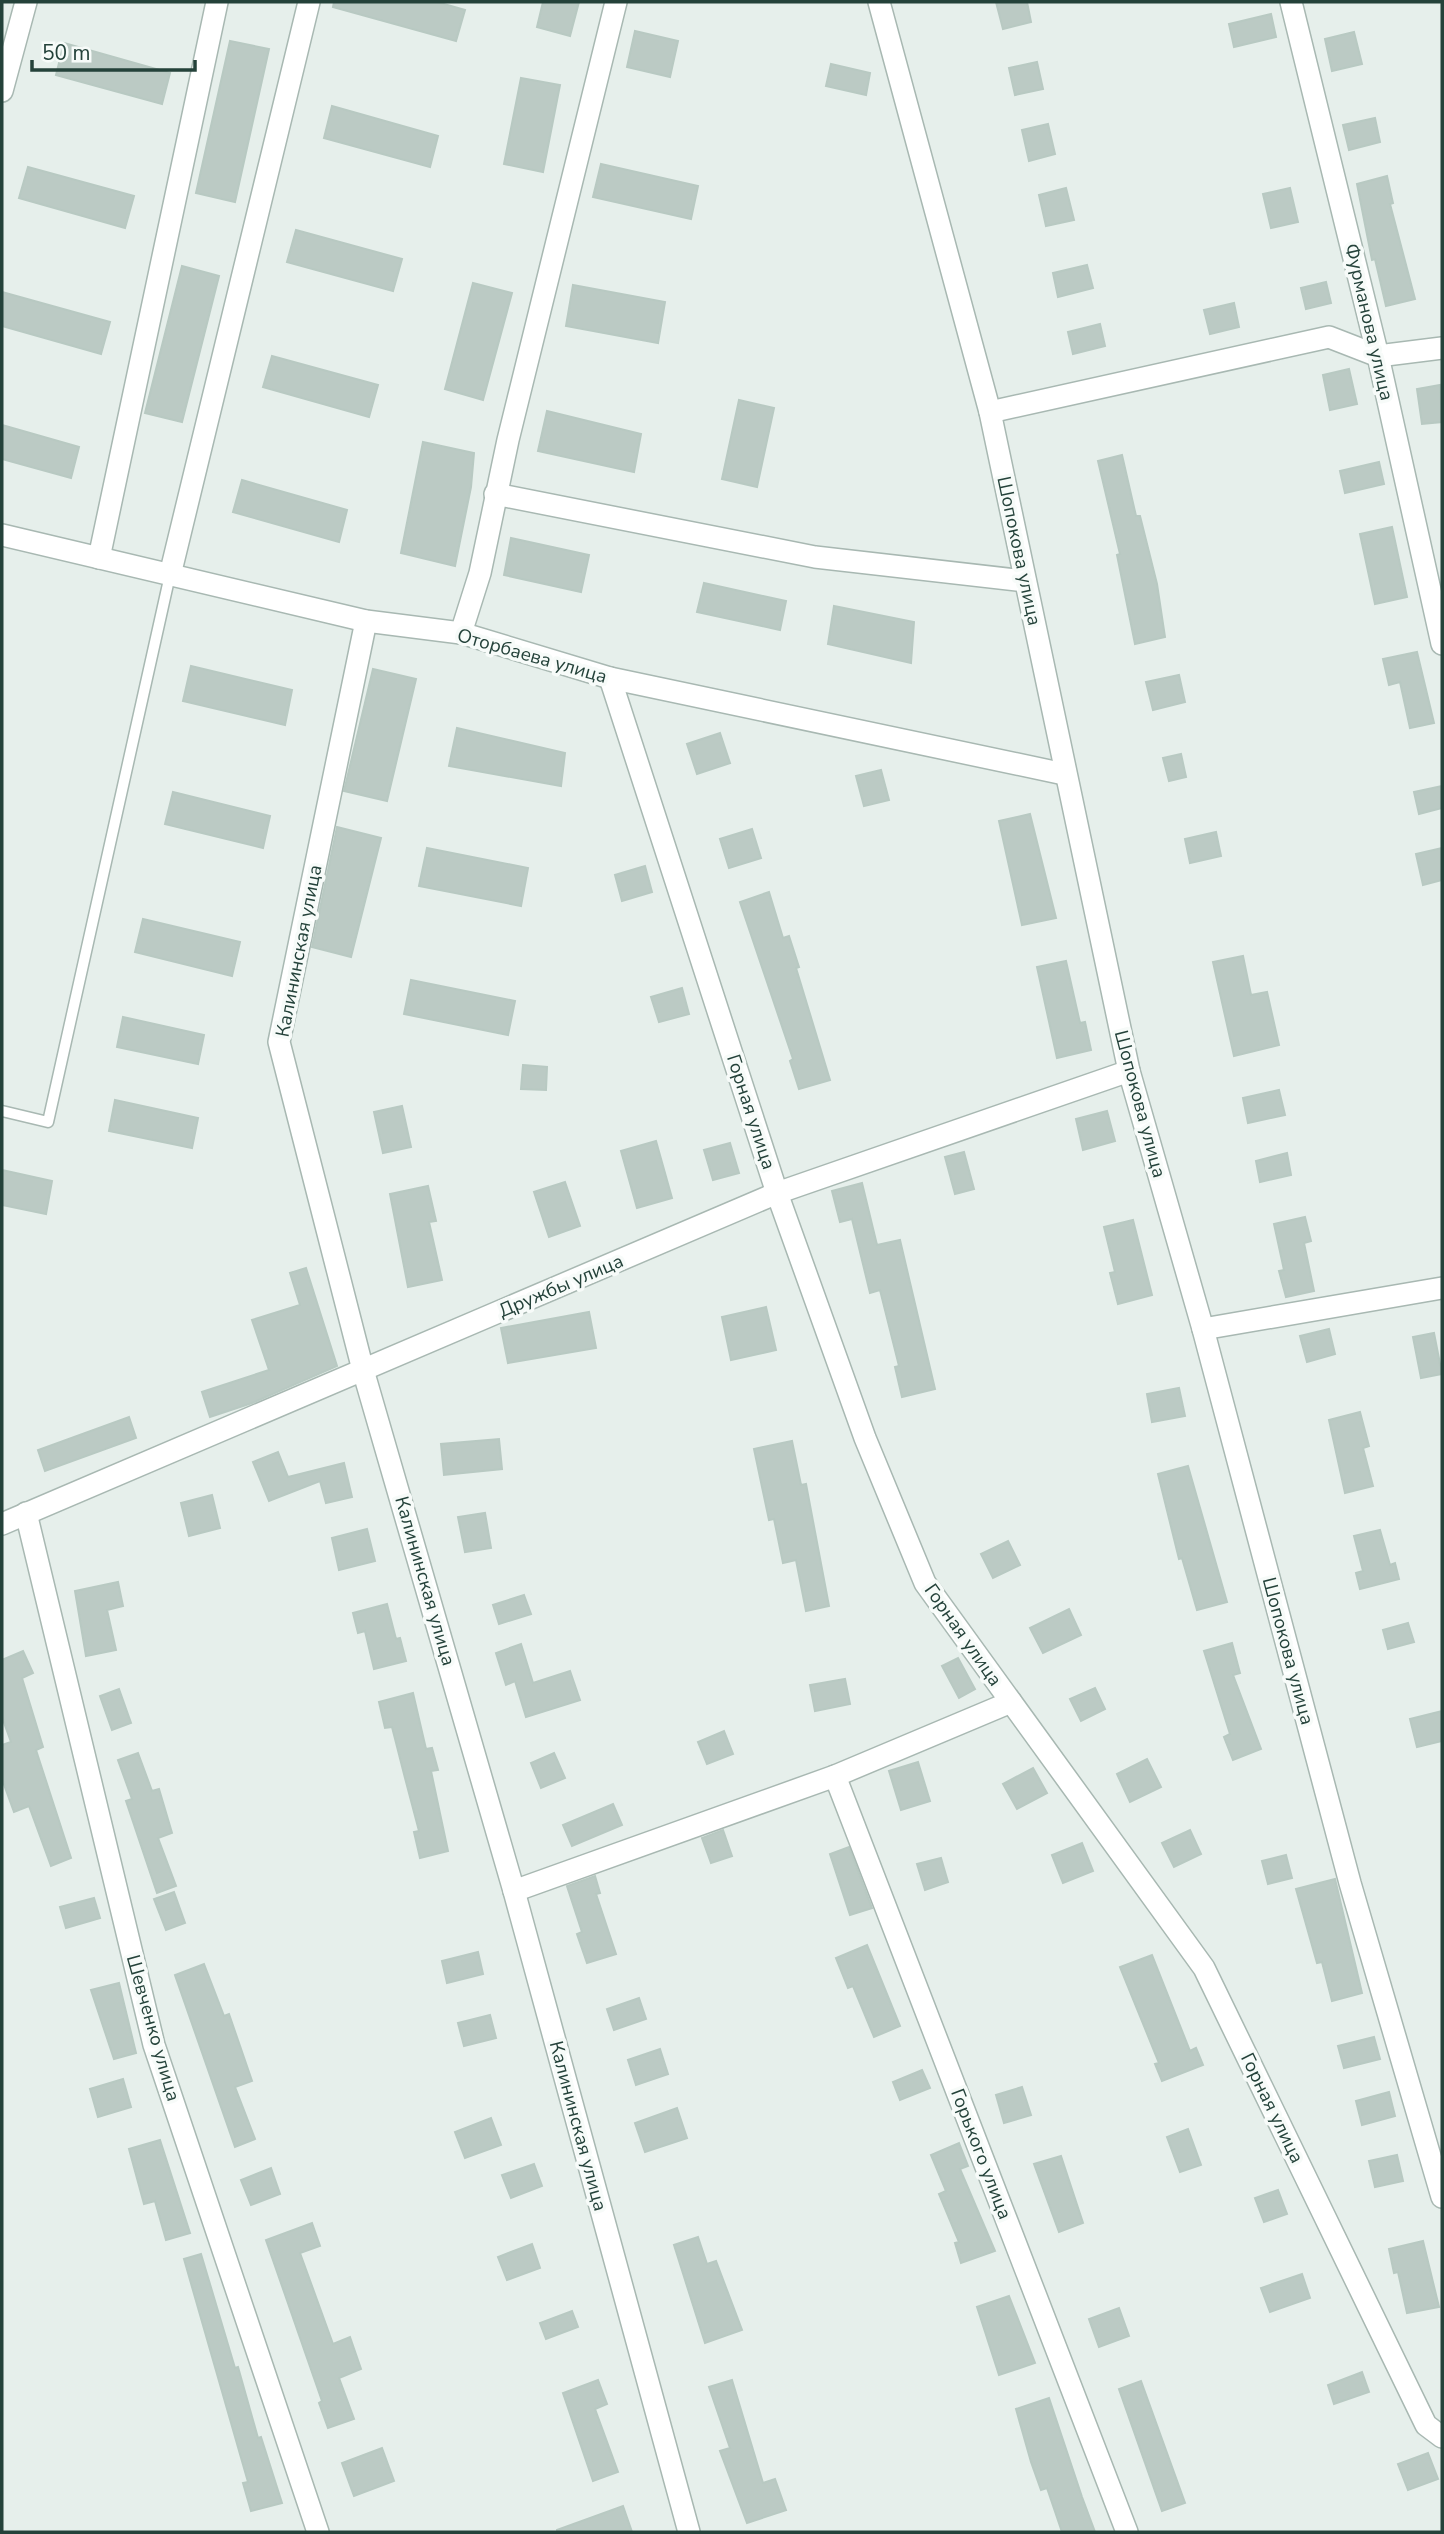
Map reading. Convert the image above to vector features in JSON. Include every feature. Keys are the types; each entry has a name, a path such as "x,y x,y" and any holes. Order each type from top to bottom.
{"street":[{"path":"2,91 26,2"},
{"path":"99,558 217,2"},
{"path":"170,575 309,2"},
{"path":"461,633 480,573 495,494 616,2"},
{"name":"Шопокова улица","path":"879,2 990,412 1064,774 1129,1071 1203,1329 1350,1883 1442,2197"},
{"name":"Фурманова улица","path":"1292,2 1378,356 1442,644"},
{"path":"990,412 1329,337 1378,356 1442,348"},
{"path":"495,494 815,556 1025,580"},
{"name":"Оторбаева улица","path":"2,535 366,621 461,633 610,678 1064,774"},
{"name":"Калининская улица","path":"366,621 279,1042 363,1370 514,1891 689,2532"},
{"name":"Горная улица","path":"610,678 777,1194 865,1437 925,1583 1204,1968 1426,2426 1442,2437"},
{"name":"Дружбы улица","path":"2,1524 777,1194 1129,1071"},
{"path":"1203,1329 1442,1289"},
{"name":"Шевченко улица","path":"26,1513 154,2045 318,2532"},
{"path":"514,1891 835,1776 1011,1702"},
{"name":"Горького улица","path":"835,1776 1127,2532"}],"lane":[{"path":"2,1111 48,1122 170,575"}],"building":[{"path":"334,2 437,2 465,10 456,41 333,7"},
{"path":"543,2 579,2 570,36 537,27"},
{"path":"996,2 1027,2 1031,22 1003,29"},
{"path":"1271,14 1276,37 1234,47 1229,24"},
{"path":"635,31 678,41 670,77 627,67"},
{"path":"1354,32 1362,64 1332,71 1325,39"},
{"path":"230,41 269,49 235,202 196,193"},
{"path":"64,43 170,73 162,104 56,75"},
{"path":"1037,62 1043,89 1015,95 1009,68"},
{"path":"831,64 870,73 866,95 826,86"},
{"path":"521,78 560,85 543,172 504,164"},
{"path":"332,106 438,136 430,167 324,138"},
{"path":"1375,118 1380,142 1349,150 1343,125"},
{"path":"1048,124 1055,154 1029,161 1022,130"},
{"path":"601,164 698,186 691,219 593,197"},
{"path":"28,167 134,196 125,228 19,198"},
{"path":"1387,176 1393,203 1390,204 1415,299 1386,306 1375,259 1372,260 1357,184"},
{"path":"1066,188 1074,220 1046,226 1039,195"},
{"path":"1290,188 1298,222 1271,228 1263,194"},
{"path":"296,230 402,259 393,291 287,262"},
{"path":"1087,265 1093,288 1058,297 1053,273"},
{"path":"182,266 219,276 182,422 145,413"},
{"path":"1326,282 1331,303 1306,309 1301,288"},
{"path":"473,283 512,293 483,400 445,389"},
{"path":"573,285 665,302 658,343 566,326"},
{"path":"2,292 110,322 101,354 2,326"},
{"path":"1234,303 1239,327 1210,334 1204,310"},
{"path":"1100,324 1105,346 1073,354 1068,332"},
{"path":"272,356 378,385 369,417 263,387"},
{"path":"1349,369 1357,404 1330,410 1323,375"},
{"path":"1440,385 1442,422 1422,424 1417,389"},
{"path":"739,400 774,408 757,487 722,479"},
{"path":"547,411 641,434 634,472 538,451"},
{"path":"2,425 79,447 71,478 2,459"},
{"path":"423,442 474,453 471,487 455,566 401,553"},
{"path":"1122,455 1136,516 1140,516 1157,584 1165,637 1135,644 1117,555 1120,554 1098,461"},
{"path":"1379,462 1384,484 1345,493 1340,471"},
{"path":"242,480 347,510 339,542 233,512"},
{"path":"1392,527 1407,597 1375,604 1360,534"},
{"path":"511,538 589,555 581,592 504,575"},
{"path":"704,583 786,601 780,630 697,612"},
{"path":"834,606 914,622 911,663 828,644"},
{"path":"1417,652 1434,723 1410,728 1400,682 1389,685 1383,659"},
{"path":"191,666 292,690 285,725 183,701"},
{"path":"373,669 416,679 387,801 344,791"},
{"path":"1179,675 1185,702 1153,710 1146,682"},
{"path":"457,728 565,753 561,786 449,766"},
{"path":"720,733 730,763 697,774 687,744"},
{"path":"1181,754 1186,777 1169,781 1163,758"},
{"path":"881,770 889,800 864,806 856,776"},
{"path":"1442,786 1442,808 1419,814 1414,792"},
{"path":"173,792 270,816 263,848 165,824"},
{"path":"1030,814 1056,918 1022,925 999,821"},
{"path":"337,827 381,838 351,957 312,947"},
{"path":"752,829 761,858 729,868 720,839"},
{"path":"1216,832 1221,856 1190,863 1185,839"},
{"path":"427,848 528,868 521,906 419,886"},
{"path":"1442,848 1442,880 1423,885 1416,854"},
{"path":"645,866 652,892 622,901 615,875"},
{"path":"769,892 783,938 789,936 830,1080 799,1089 790,1061 793,1059 740,902"},
{"path":"143,919 240,942 232,976 135,952"},
{"path":"1243,956 1251,995 1267,992 1279,1045 1234,1056 1213,962"},
{"path":"1066,961 1080,1023 1085,1022 1091,1050 1057,1058 1037,967"},
{"path":"411,980 515,1001 508,1035 404,1014"},
{"path":"682,988 689,1014 659,1022 651,997"},
{"path":"123,1017 204,1035 198,1064 117,1047"},
{"path":"523,1065 547,1067 546,1090 521,1089"},
{"path":"1279,1090 1285,1115 1248,1123 1243,1098"},
{"path":"115,1100 198,1118 192,1148 109,1131"},
{"path":"402,1106 411,1147 383,1153 374,1112"},
{"path":"1107,1111 1115,1141 1083,1150 1076,1119"},
{"path":"656,1141 672,1198 637,1208 621,1151"},
{"path":"730,1143 739,1173 713,1180 704,1150"},
{"path":"964,1152 974,1189 955,1194 945,1157"},
{"path":"1287,1153 1291,1175 1260,1182 1256,1161"},
{"path":"2,1170 52,1181 46,1214 2,1205"},
{"path":"565,1182 580,1226 549,1237 534,1192"},
{"path":"862,1183 877,1245 900,1240 935,1389 902,1397 895,1367 899,1366 880,1290 870,1293 852,1219 840,1222 832,1191"},
{"path":"428,1186 436,1221 429,1222 442,1280 408,1287 390,1194"},
{"path":"1305,1217 1311,1241 1304,1243 1314,1291 1286,1297 1279,1271 1284,1270 1274,1224"},
{"path":"1133,1220 1152,1295 1118,1304 1110,1273 1115,1272 1104,1227"},
{"path":"306,1268 337,1366 252,1403 210,1417 202,1392 269,1370 252,1320 300,1305 290,1273"},
{"path":"766,1307 776,1350 731,1360 722,1317"},
{"path":"589,1312 596,1348 508,1363 501,1328"},
{"path":"1329,1329 1335,1354 1307,1362 1300,1336"},
{"path":"1434,1333 1442,1374 1421,1378 1413,1337"},
{"path":"1179,1388 1185,1416 1152,1422 1147,1394"},
{"path":"1360,1412 1369,1446 1363,1448 1373,1486 1345,1493 1329,1420"},
{"path":"129,1417 136,1438 45,1471 38,1450"},
{"path":"499,1439 502,1469 444,1475 441,1444"},
{"path":"792,1441 801,1485 806,1484 829,1606 806,1611 796,1560 783,1563 774,1519 769,1520 754,1449"},
{"path":"278,1452 288,1477 344,1463 352,1497 326,1503 320,1481 269,1501 253,1462"},
{"path":"1188,1466 1227,1602 1197,1610 1182,1558 1179,1559 1158,1474"},
{"path":"212,1495 220,1528 189,1536 181,1503"},
{"path":"485,1513 491,1548 465,1552 458,1517"},
{"path":"367,1529 375,1561 339,1570 332,1538"},
{"path":"1380,1530 1390,1565 1395,1563 1399,1579 1360,1589 1356,1573 1363,1571 1354,1536"},
{"path":"1008,1541 1020,1565 993,1578 981,1554"},
{"path":"118,1582 123,1606 107,1610 116,1650 86,1656 75,1591"},
{"path":"524,1595 531,1614 499,1624 493,1605"},
{"path":"387,1604 396,1639 400,1638 406,1661 374,1669 365,1631 358,1633 353,1613"},
{"path":"1069,1609 1081,1635 1043,1653 1030,1628"},
{"path":"1408,1623 1414,1642 1388,1649 1383,1630"},
{"path":"1232,1643 1240,1673 1233,1675 1261,1749 1233,1760 1224,1737 1230,1734 1204,1651"},
{"path":"521,1644 533,1683 570,1671 580,1700 526,1717 515,1681 506,1685 496,1653"},
{"path":"23,1651 33,1673 22,1678 43,1747 36,1750 71,1858 51,1866 29,1806 14,1812 2,1779 2,1745 11,1742 2,1717 2,1660"},
{"path":"958,1658 975,1689 959,1698 942,1666"},
{"path":"845,1679 850,1704 815,1711 810,1685"},
{"path":"1095,1688 1105,1709 1081,1721 1070,1699"},
{"path":"119,1689 131,1723 112,1730 100,1696"},
{"path":"413,1693 426,1749 432,1748 438,1770 431,1771 448,1851 420,1858 414,1832 419,1831 392,1727 385,1728 379,1702"},
{"path":"1442,1711 1442,1741 1417,1747 1410,1719"},
{"path":"724,1731 733,1754 707,1764 698,1742"},
{"path":"138,1753 152,1791 159,1789 172,1833 158,1838 176,1886 157,1893 126,1801 132,1799 118,1760"},
{"path":"554,1753 565,1778 541,1788 531,1763"},
{"path":"1147,1759 1161,1787 1130,1802 1117,1774"},
{"path":"918,1762 930,1801 901,1810 889,1771"},
{"path":"1033,1768 1047,1793 1017,1809 1003,1784"},
{"path":"613,1804 622,1825 572,1846 563,1825"},
{"path":"723,1830 732,1856 711,1863 702,1838"},
{"path":"1190,1830 1201,1854 1174,1867 1162,1843"},
{"path":"1082,1843 1093,1871 1063,1883 1052,1855"},
{"path":"849,1847 872,1908 850,1915 830,1854"},
{"path":"1286,1855 1292,1878 1268,1884 1262,1861"},
{"path":"941,1858 948,1882 925,1890 917,1864"},
{"path":"595,1876 600,1893 596,1894 616,1954 587,1963 577,1934 582,1932 567,1886"},
{"path":"1335,1879 1362,1993 1332,2001 1322,1962 1317,1963 1296,1889"},
{"path":"174,1892 185,1923 166,1930 154,1899"},
{"path":"94,1898 100,1918 66,1928 60,1907"},
{"path":"867,1945 900,2026 874,2037 853,1986 848,1988 836,1958"},
{"path":"478,1952 483,1974 447,1983 442,1961"},
{"path":"1152,1955 1190,2051 1196,2048 1203,2065 1162,2081 1155,2064 1159,2063 1120,1967"},
{"path":"204,1964 224,2016 229,2014 252,2081 235,2087 255,2139 235,2147 175,1975"},
{"path":"119,1983 136,2053 114,2059 91,1990"},
{"path":"639,1998 646,2019 614,2030 607,2009"},
{"path":"490,2015 496,2038 464,2046 458,2023"},
{"path":"1374,2037 1380,2059 1344,2068 1338,2046"},
{"path":"660,2049 668,2074 636,2085 628,2060"},
{"path":"922,2070 930,2088 900,2100 893,2082"},
{"path":"123,2079 131,2107 98,2117 90,2089"},
{"path":"1022,2087 1031,2115 1004,2123 996,2095"},
{"path":"1389,2092 1395,2116 1362,2125 1356,2101"},
{"path":"677,2108 687,2138 645,2152 635,2123"},
{"path":"491,2118 501,2145 465,2158 455,2132"},
{"path":"1188,2129 1201,2165 1180,2172 1167,2137"},
{"path":"160,2140 190,2233 166,2240 155,2201 144,2204 129,2149"},
{"path":"959,2143 968,2166 960,2169 995,2251 961,2263 955,2243 959,2242 939,2194 946,2191 931,2155"},
{"path":"1397,2155 1403,2181 1375,2187 1369,2161"},
{"path":"1061,2156 1083,2223 1059,2232 1034,2164"},
{"path":"534,2164 542,2186 511,2198 502,2175"},
{"path":"271,2168 280,2194 251,2205 241,2180"},
{"path":"1278,2190 1287,2214 1264,2222 1255,2198"},
{"path":"312,2223 320,2246 300,2253 333,2344 350,2337 361,2369 339,2378 354,2419 328,2428 319,2403 322,2401 266,2240"},
{"path":"698,2237 707,2264 716,2261 742,2330 705,2343 674,2245"},
{"path":"1423,2241 1439,2307 1407,2313 1398,2272 1394,2273 1389,2249"},
{"path":"532,2244 540,2268 507,2280 498,2257"},
{"path":"201,2254 235,2368 238,2367 258,2438 261,2437 282,2503 251,2511 243,2483 248,2482 184,2259"},
{"path":"1302,2274 1310,2298 1270,2312 1261,2288"},
{"path":"1009,2296 1035,2363 999,2375 977,2307"},
{"path":"1119,2308 1129,2336 1099,2347 1089,2319"},
{"path":"572,2311 578,2327 546,2339 540,2323"},
{"path":"1362,2372 1369,2392 1334,2404 1328,2385"},
{"path":"598,2380 607,2404 595,2409 618,2472 593,2481 563,2393"},
{"path":"732,2380 763,2483 775,2479 786,2510 747,2523 720,2451 730,2448 709,2387"},
{"path":"1141,2381 1185,2503 1162,2511 1119,2389"},
{"path":"1049,2398 1095,2532 1062,2532 1047,2488 1041,2490 1031,2462 1016,2409"},
{"path":"382,2448 394,2481 354,2496 342,2463"},
{"path":"1428,2453 1438,2479 1408,2490 1398,2464"},
{"path":"623,2506 632,2532 557,2532 557,2530"}]}
